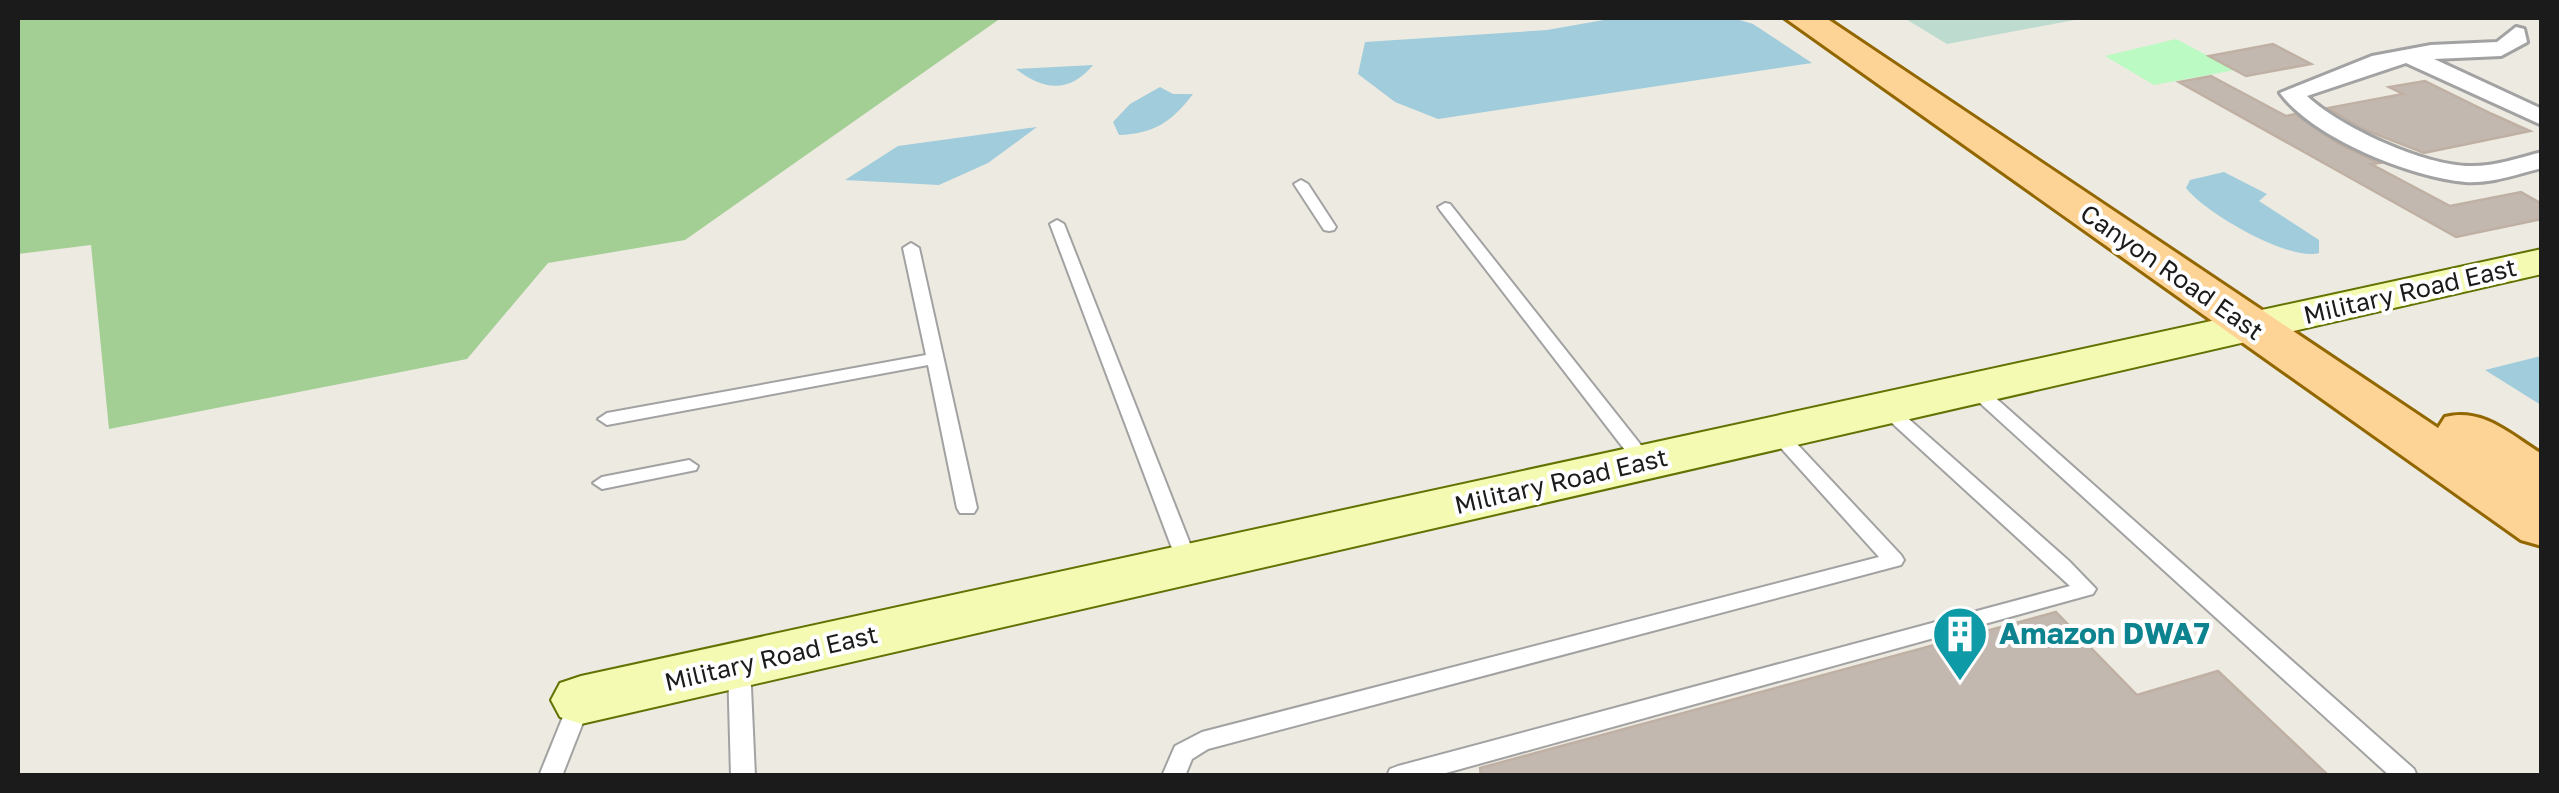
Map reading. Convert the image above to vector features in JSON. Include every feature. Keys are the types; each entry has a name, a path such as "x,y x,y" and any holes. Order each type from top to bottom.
{"main road":[{"name":"Canyon Road East","path":"1803,18 2275,322 2542,481"},
{"name":"Canyon Road East","path":"1846,18 2275,322 2542,526"}],"street":[{"path":"2516,34 2516,42 2502,49 2407,56 2364,65 2334,80 2292,92 2315,114 2403,160 2440,171 2475,174 2542,160"},
{"path":"2407,56 2542,118"},
{"path":"2509,167 2542,184"},
{"name":"Military Road East","path":"581,700 2542,261"}],"lane":[{"path":"1301,184 1330,228"},
{"path":"1445,207 1644,463"},
{"path":"1057,224 1188,565"},
{"path":"911,248 967,508"},
{"path":"607,418 934,358"},
{"path":"1975,389 2406,776"},
{"path":"1398,776 2086,589 2008,513 1952,472 1887,409"},
{"path":"1172,776 1183,753 1202,741 1894,560 1777,433"},
{"path":"602,483 689,466"},
{"path":"739,665 743,776"},
{"path":"550,776 581,700"}],"green space":[{"path":"18,18 1001,18 685,240 548,263 467,359 109,429 91,245 18,254"},
{"path":"1904,18 2085,18 1947,44"},
{"path":"2176,39 2235,70 2154,85 2105,56"}],"water":[{"path":"1615,18 1733,18 1753,24 1812,63 1438,119 1395,102 1358,74 1365,42 1547,30"},
{"path":"1093,65 1075,81 1056,86 1037,82 1016,69"},
{"path":"1160,87 1173,94 1193,94 1161,125 1119,135 1113,122 1130,104"},
{"path":"1037,127 988,163 939,185 845,180 898,146"},
{"path":"2224,172 2267,194 2259,201 2319,240 2319,253 2305,254 2268,243 2210,210 2186,188 2190,180"},
{"path":"2541,356 2541,405 2485,370"}],"building":[{"path":"2273,44 2311,64 2246,76 2209,56"},
{"path":"2211,76 2286,116 2295,114 2337,143 2379,163 2371,164 2450,206 2521,192 2542,204 2542,219 2456,237 2179,82"},
{"path":"2425,81 2530,131 2424,153 2363,129 2328,108 2403,94 2389,87"},
{"name":"Amazon DWA7","path":"2056,612 2137,695 2218,671 2329,776 1481,776 1480,768"}],"place":[{"name":"Amazon DWA7","path":"1960,683"}]}
